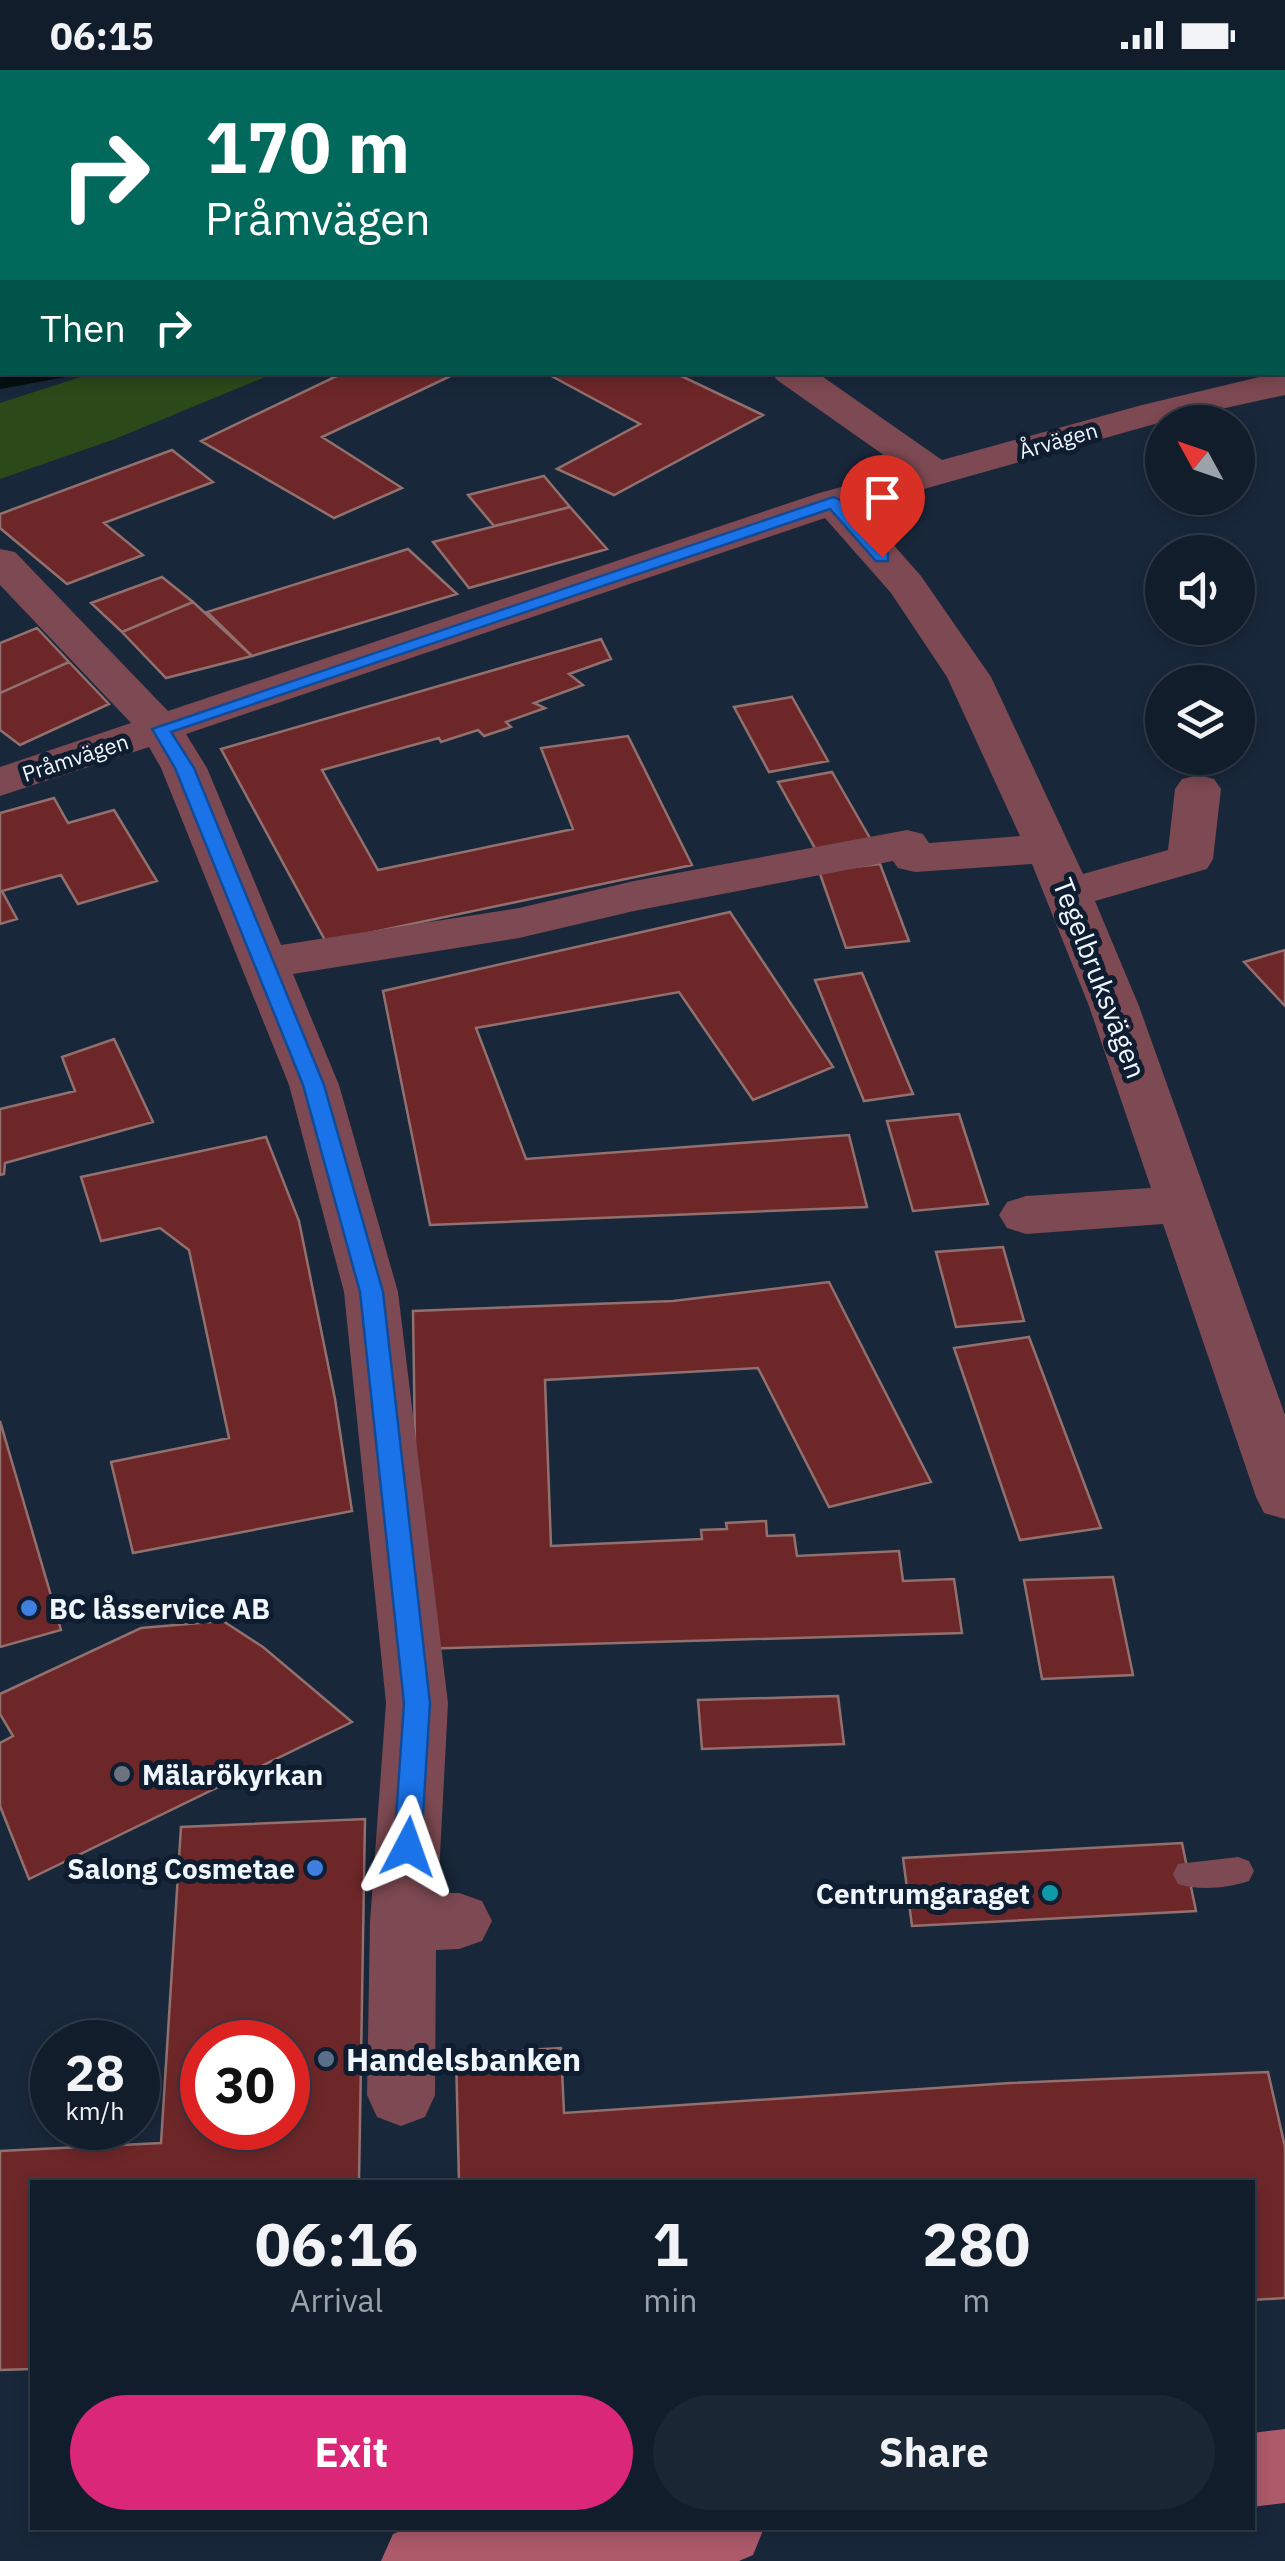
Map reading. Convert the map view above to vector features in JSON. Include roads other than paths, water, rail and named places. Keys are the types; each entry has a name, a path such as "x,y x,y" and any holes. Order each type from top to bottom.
{"main road":[{"path":"1255,2470 1285,2466"},
{"path":"420,2561 708,2530"}],"street":[{"path":"794,375 936,474"},
{"name":"Årvägen","path":"833,502 1156,413 1285,383"},
{"name":"Pråmvägen","path":"0,782 833,502"},
{"name":"Tegelbruksvägen","path":"833,502 906,584 968,677 1049,848 1114,1006 1285,1497"},
{"path":"0,561 161,729 184,768 314,1085 372,1292 417,1703 431,1921 401,2095"},
{"path":"1069,893 1190,859 1198,790"},
{"path":"265,963 519,923 634,896 911,851 1049,848"},
{"path":"1026,1215 1183,1204"}],"lane":[{"path":"1188,1874 1238,1871"}],"place":[{"name":"BC låsservice AB","path":"29,1608"},
{"name":"Mälarökyrkan","path":"122,1774"},
{"name":"Salong Cosmetae","path":"315,1868"},
{"name":"Centrumgaraget","path":"1050,1893"},
{"name":"Handelsbanken","path":"326,2059"}]}
